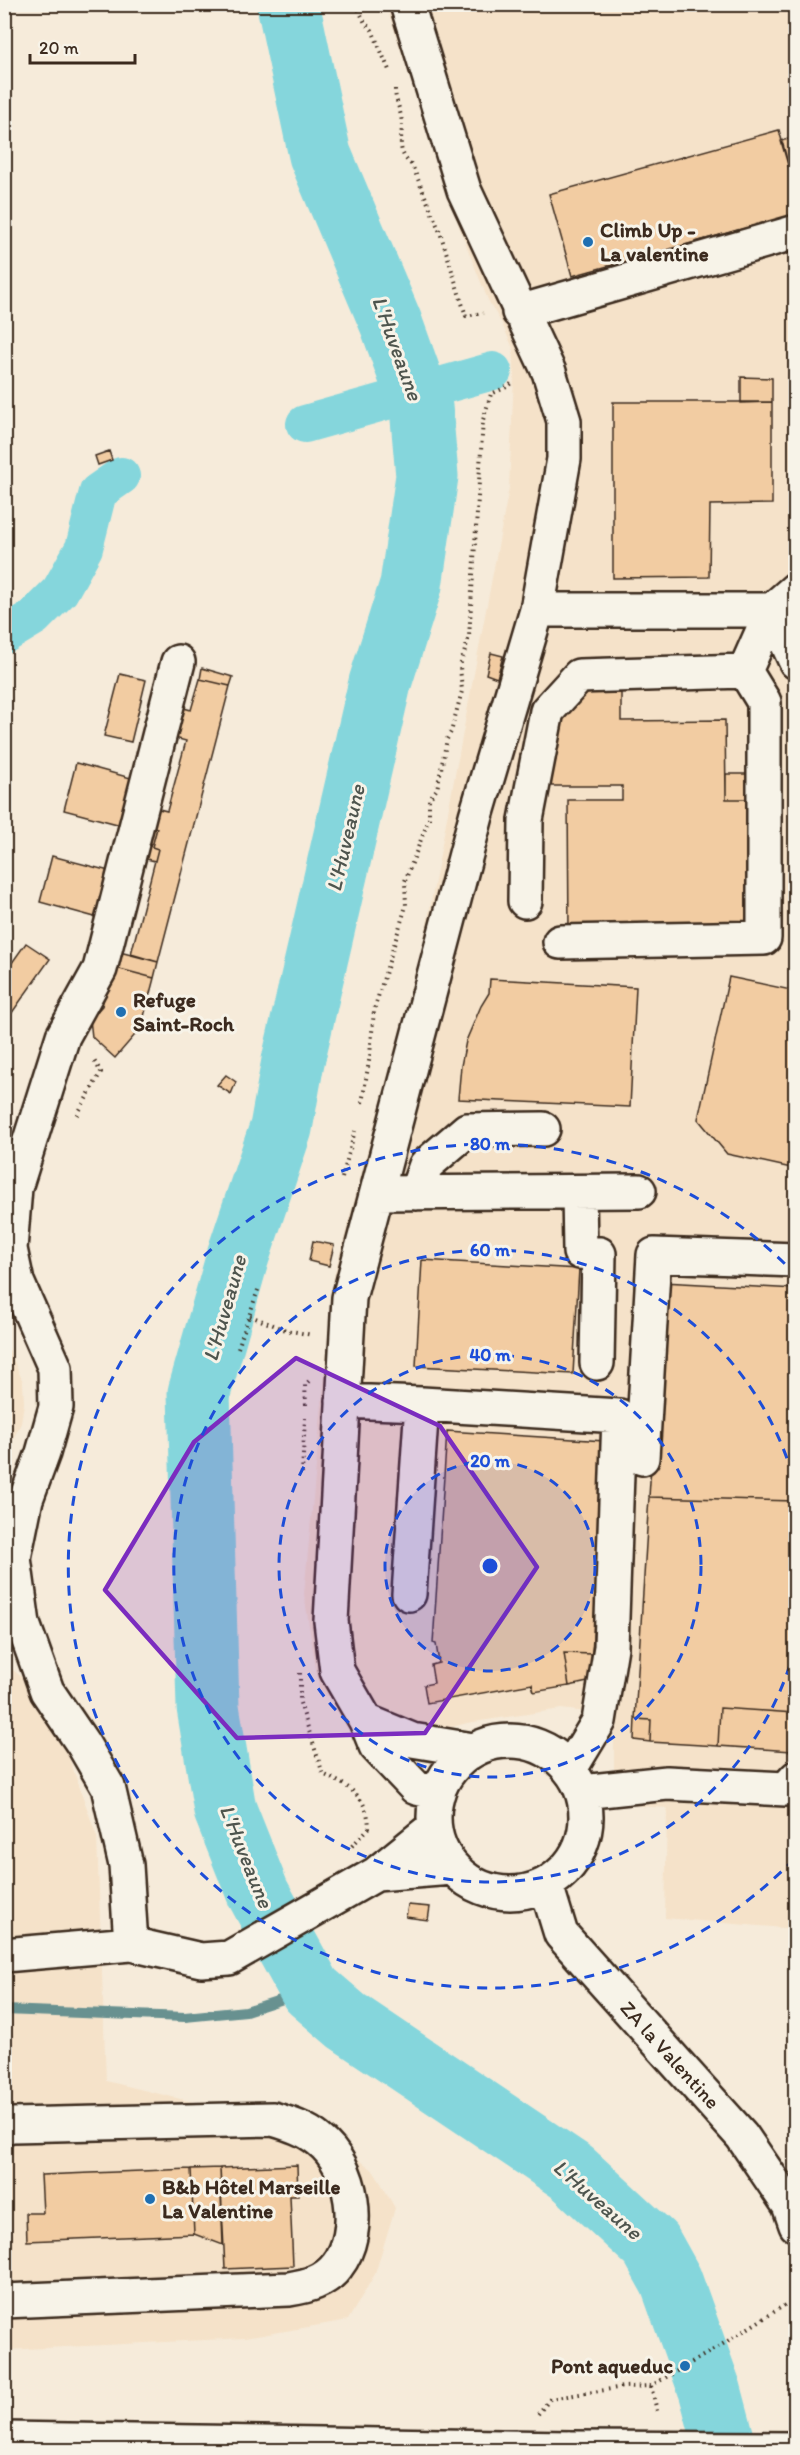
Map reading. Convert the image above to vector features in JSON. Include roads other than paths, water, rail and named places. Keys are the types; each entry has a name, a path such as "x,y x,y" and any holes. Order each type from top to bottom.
{"street":[{"path":"407,4 464,190 549,372 564,421 564,459 537,610 476,816 349,1298 331,1621 337,1671 366,1720 376,1746 416,1788 438,1793"},
{"path":"519,312 795,232"},
{"path":"537,610 784,600"},
{"path":"784,600 795,662"},
{"path":"745,671 784,600"},
{"path":"132,1944 126,1865 108,1788 83,1744 47,1691 23,1624 14,1558 26,1499 44,1453 56,1407 54,1368 17,1282 10,1249 15,1188 63,1036 100,969 178,662"},
{"path":"525,901 526,820 546,711 579,676 745,671"},
{"path":"560,942 765,938 764,702 745,671"},
{"path":"416,1192 426,1165 467,1130 543,1129"},
{"path":"377,1193 639,1191"},
{"path":"579,1192 580,1252 598,1254 597,1363"},
{"path":"642,1458 654,1256 795,1260"},
{"path":"343,1401 620,1416 611,1647 599,1721 576,1780"},
{"path":"409,1594 422,1404"},
{"path":"366,1720 412,1740 473,1750"},
{"path":"498,1742 524,1742 549,1752 576,1780 587,1813 585,1835 577,1855 564,1872 546,1885 531,1891 496,1893 465,1879 452,1868 440,1849 434,1827 438,1793 446,1776 458,1761 473,1750 498,1742"},
{"path":"576,1780 786,1789 795,1778"},
{"path":"4,1955 132,1944 201,1960 229,1958 376,1874 434,1827"},
{"path":"376,1874 452,1868"},
{"name":"ZA la Valentine","path":"546,1885 561,1934 742,2136 789,2205 795,2225"},
{"path":"4,2127 273,2119 293,2124 320,2141 342,2169 350,2194 352,2220 349,2245 337,2267 315,2284 289,2289 4,2301"},
{"path":"4,2439 535,2448 795,2449"}],"waterway":[{"name":"L'Huveaune","path":"288,4 320,155 391,323 421,407 427,476 411,585 380,683 293,1061 281,1128 238,1256 199,1393 208,1707 225,1810 258,1893 311,1990 347,2021 573,2173 651,2245 671,2281 710,2390 726,2450"},
{"path":"305,424 493,371"},
{"path":"4,635 34,617 60,591 84,548 98,492 121,476"},
{"path":"4,2010 185,2017 246,2011 311,1990"}],"place":[{"name":"Climb Up - La valentine","path":"588,242"},
{"name":"Refuge Saint-Roch","path":"121,1012"},
{"name":"B&b Hôtel Marseille La Valentine","path":"150,2199"},
{"name":"Pont aqueduc","path":"685,2366"}]}
